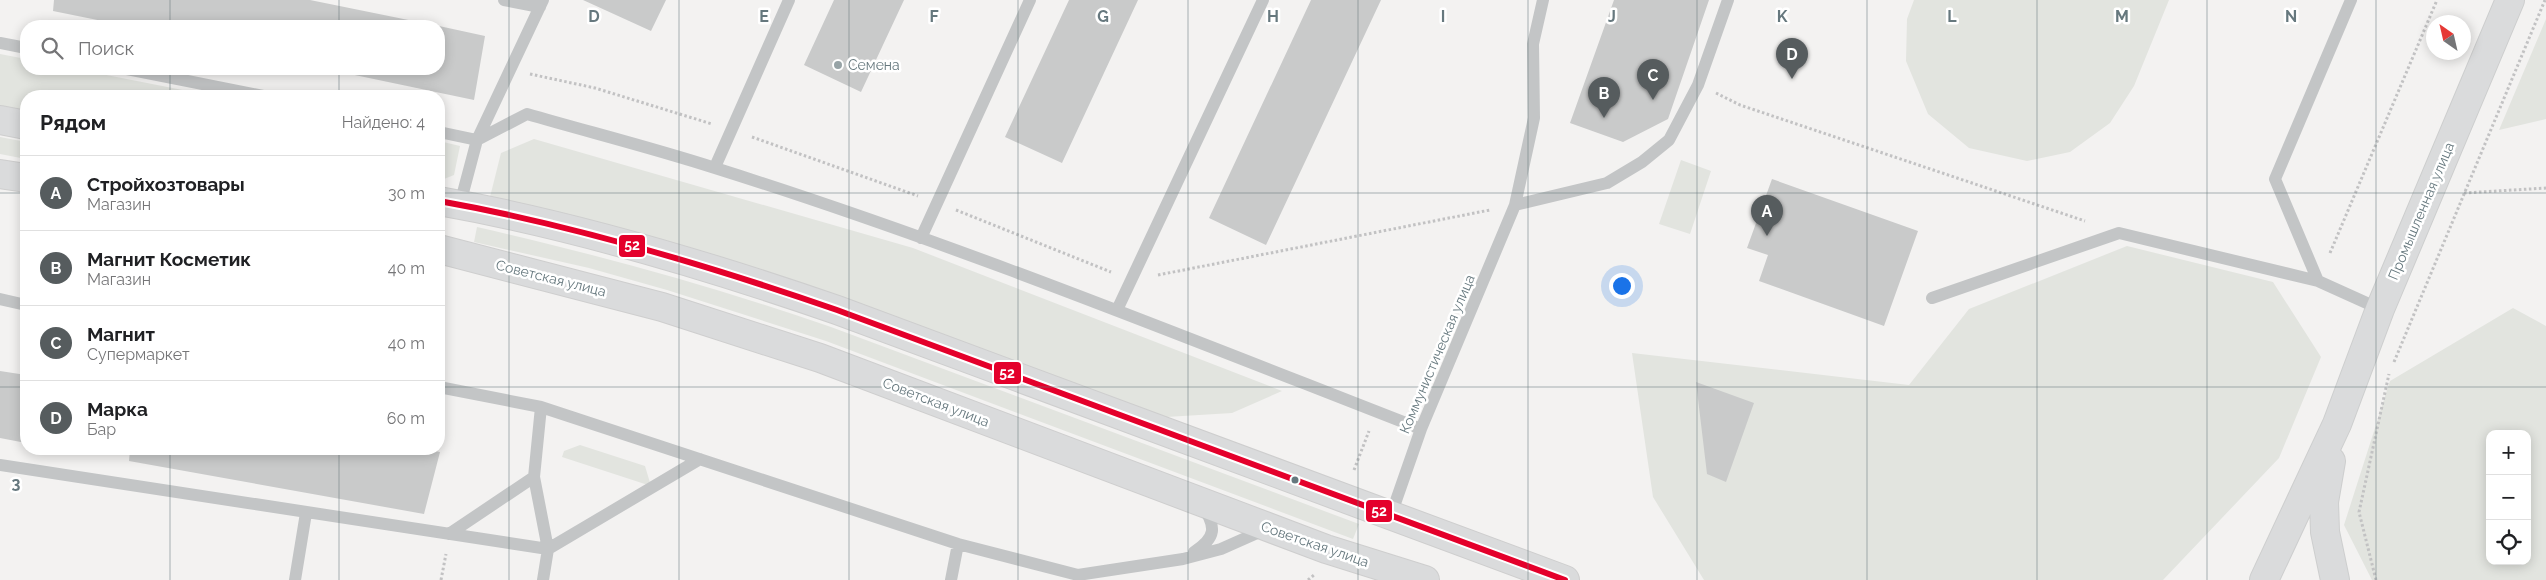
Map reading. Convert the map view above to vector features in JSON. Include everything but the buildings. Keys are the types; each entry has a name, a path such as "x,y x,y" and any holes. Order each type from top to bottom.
{"main road":[{"name":"Промышленная улица","path":"2264,580 2337,424 2380,309 2510,0"},
{"path":"0,120 20,124"},
{"path":"0,174 20,177"},
{"path":"449,202 598,236 759,283 1565,580"},
{"name":"Советская улица","path":"445,251 585,286 743,332 820,358 1268,528 1326,549 1425,580"},
{"name":"Промышленная улица","path":"2335,580 2325,532 2324,502 2337,424"}],"lane":[{"path":"449,202 541,4 504,0"},
{"path":"714,167 789,0"},
{"path":"921,238 1030,0"},
{"path":"1117,310 1263,0"},
{"name":"Коммунистическая улица","path":"1391,515 1421,429 1515,205 1534,118 1533,44 1543,0"},
{"path":"1515,205 1606,183 1642,162 1669,140 1698,85 1728,0"},
{"path":"2318,281 2275,180 2351,0"},
{"path":"0,43 20,47"},
{"path":"157,75 233,90"},
{"path":"445,133 477,140 527,114 714,167 921,238 1117,310 1421,429"},
{"path":"1932,298 2119,233 2318,281 2380,309"},
{"path":"0,299 20,304"},
{"path":"445,388 541,407 958,544 1077,578 1183,559 1220,549 1268,528"},
{"path":"541,407 534,477 548,549 543,580"},
{"path":"0,464 306,513 548,549 700,459"},
{"path":"449,534 534,477"},
{"path":"1183,559 1208,543 1212,528 1210,517 1200,502"},
{"path":"295,580 306,513"},
{"path":"951,580 958,544"}],"path":[{"path":"2318,281 2437,0"},
{"path":"2376,580 2359,512 2389,374 2545,0"},
{"path":"510,70 595,88 731,130 937,203 1131,280 1515,205"},
{"path":"1698,85 1740,105 2119,233"},
{"path":"2464,192 2546,188"},
{"path":"1354,470 1376,411"}],"shaded area":[{"path":"1914,0 2169,0 2134,86 2110,123 2070,152 2027,161 1969,148 1928,114 1906,61 1907,19"},
{"path":"2546,19 2546,119 2499,130"},
{"path":"0,54 20,58 20,75 106,75 183,90 20,90 20,112 0,109"},
{"path":"0,137 20,141 20,158 0,154"},
{"path":"534,139 913,248 1282,391 1232,413 1166,417 794,281 490,197 501,153"},
{"path":"445,142 460,146 454,175 445,179"},
{"path":"1681,160 1711,171 1690,234 1659,224"},
{"path":"477,227 656,272 787,312 1359,524 1353,539 826,341 667,290 589,268 474,242"},
{"path":"2127,246 2273,282 2321,357 2279,458 2163,580 1704,580 1653,497 1632,353 1909,385 1969,309"},
{"path":"2513,308 2546,326 2546,580 2372,580 2344,525 2390,381"},
{"path":"580,445 645,466 651,486 562,457 564,451"}],"transit line":[{"name":"52","path":"445,202 590,234 690,262 788,293 1565,580"}],"place":[{"name":"Семена","path":"838,65"},
{"name":"Марка","path":"1792,79"},
{"name":"Магнит","path":"1653,100"},
{"name":"Магнит Косметик","path":"1604,118"},
{"name":"Стройхозтовары","path":"1767,236"}]}
